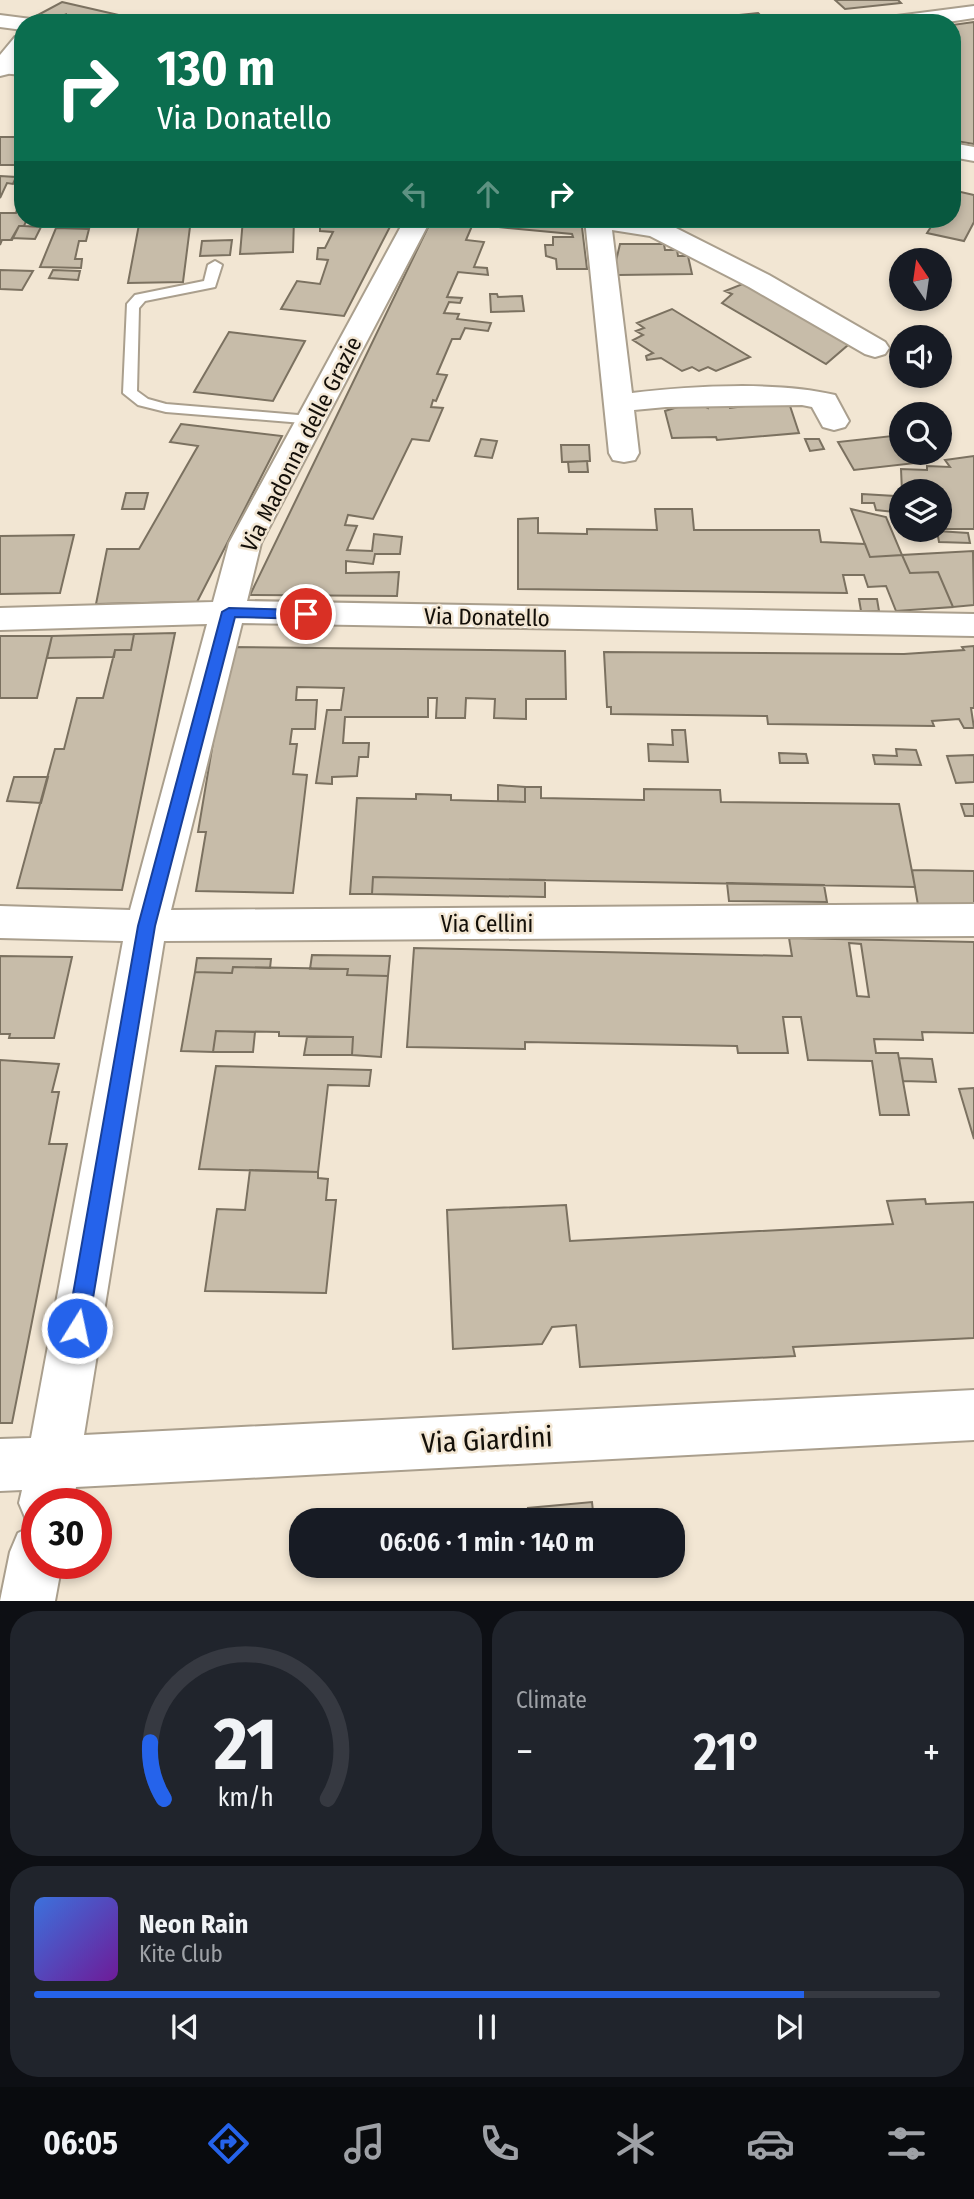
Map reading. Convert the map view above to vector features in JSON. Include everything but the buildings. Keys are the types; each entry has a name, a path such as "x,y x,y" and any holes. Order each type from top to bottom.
{"street":[{"path":"0,4 12,0"},
{"name":"Via Madonna delle Grazie","path":"50,1483 146,926 245,543 413,228"},
{"path":"599,228 624,453"},
{"path":"650,228 759,281 876,348"},
{"path":"618,392 781,380 787,373 785,370"},
{"path":"618,392 666,398 802,396 824,401 834,421"},
{"name":"Via Donatello","path":"0,619 229,612 974,625"},
{"name":"Via Cellini","path":"0,922 146,926 974,920"},
{"name":"Via Giardini","path":"0,1465 50,1483 974,1415"},
{"path":"27,1601 31,1579"}],"lane":[{"path":"215,265 210,284 140,298 132,307 130,393 142,402 166,408 310,421"}],"route":[{"path":"77,1328 146,926 229,612 306,614"}]}
